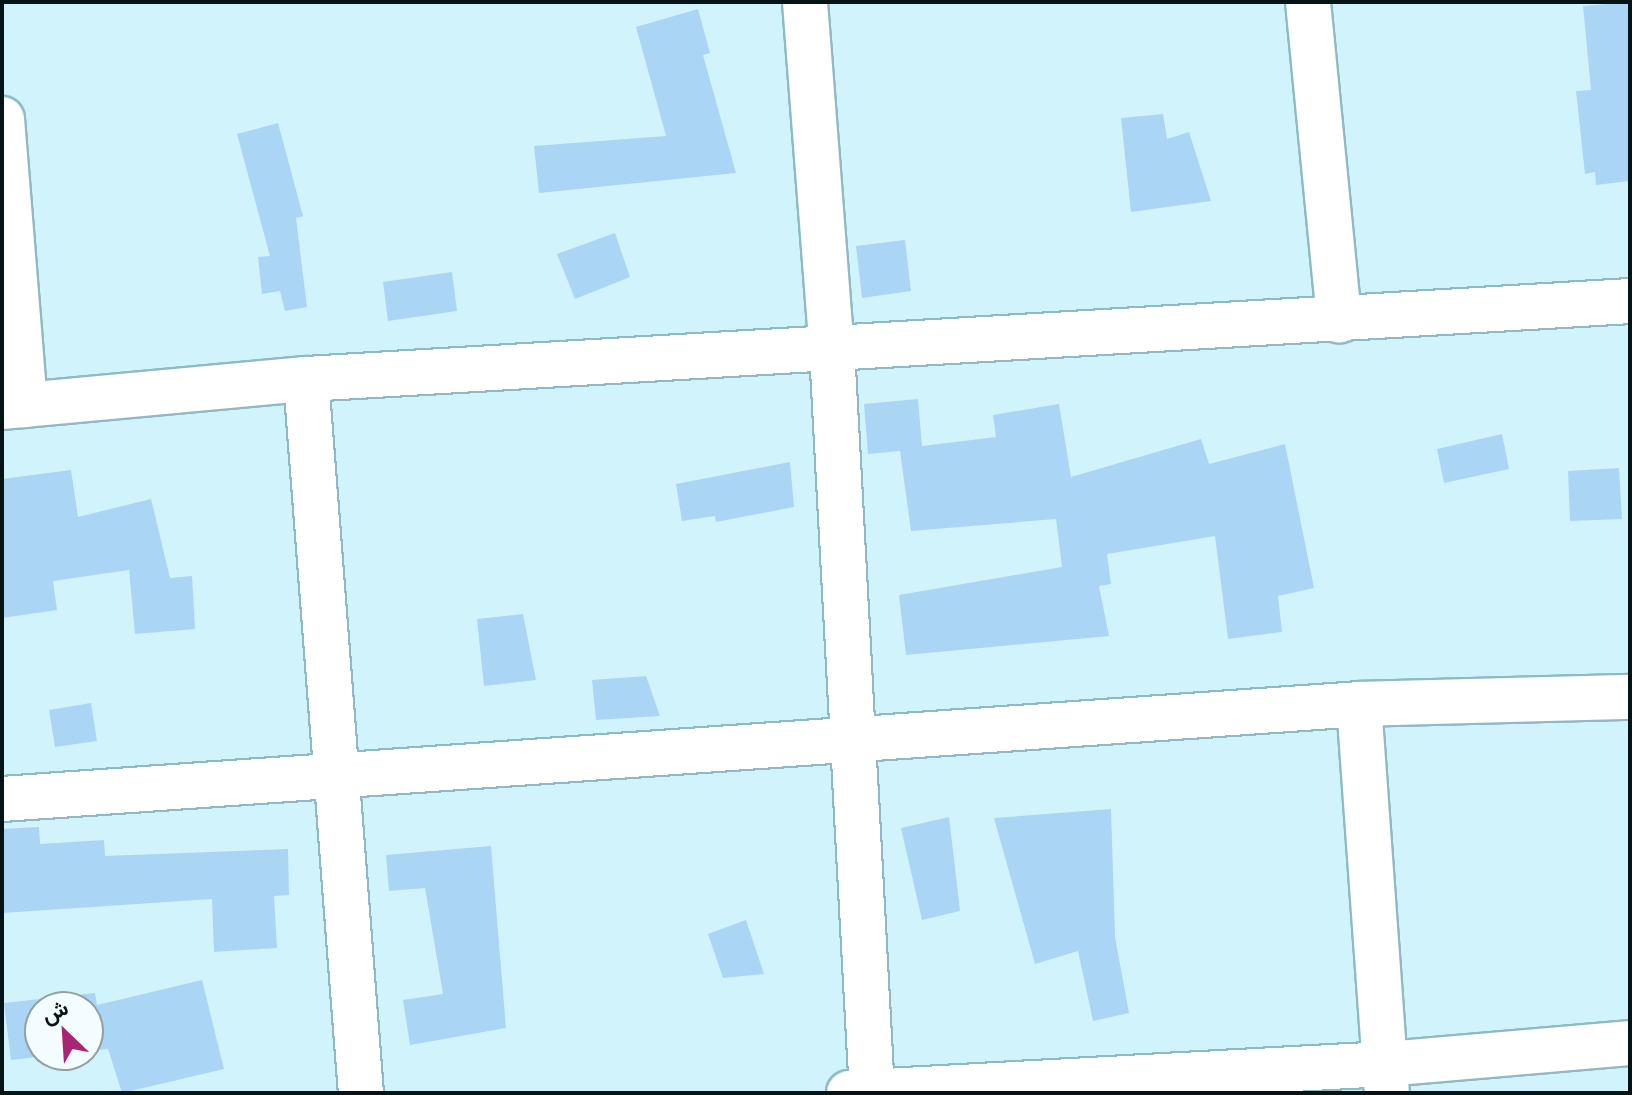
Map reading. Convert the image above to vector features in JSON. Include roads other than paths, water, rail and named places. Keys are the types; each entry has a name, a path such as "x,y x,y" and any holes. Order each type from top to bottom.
{"street":[{"path":"805,2 832,350 852,741 864,1092 1387,1078 1630,1043"},
{"path":"1308,2 1339,320"},
{"path":"2,119 14,406 306,379 1630,301"},
{"path":"306,379 332,773 361,1093"},
{"path":"2,799 332,773 852,741 1359,704 1630,697"},
{"path":"1359,704 1387,1078"}]}
